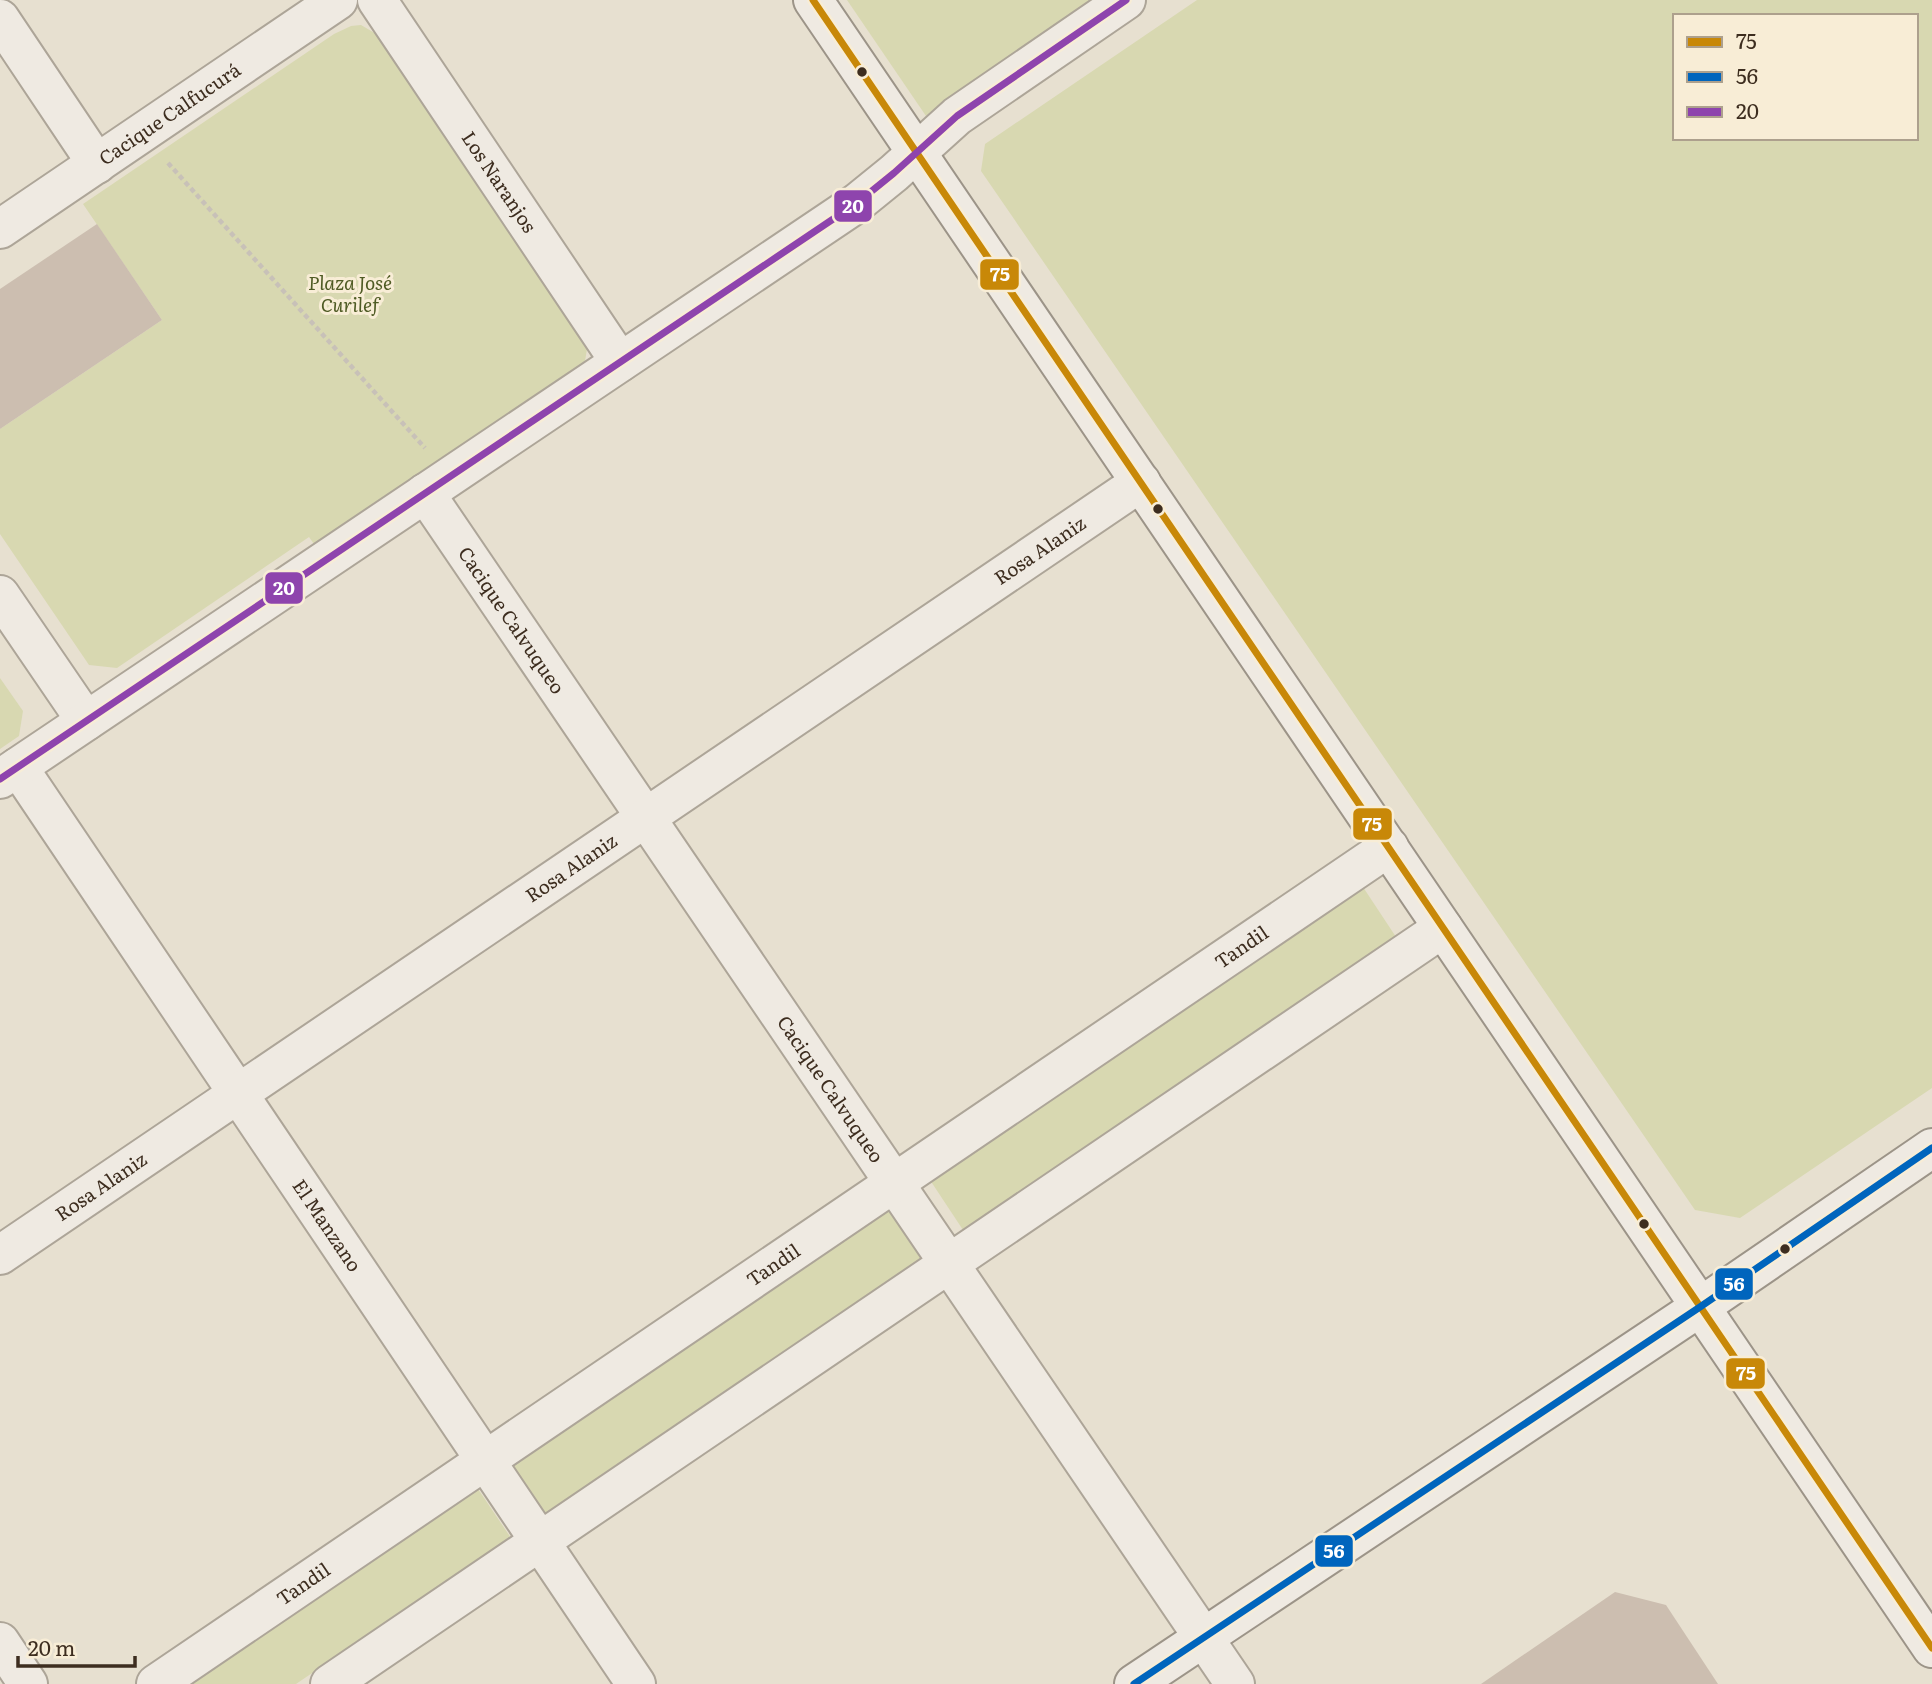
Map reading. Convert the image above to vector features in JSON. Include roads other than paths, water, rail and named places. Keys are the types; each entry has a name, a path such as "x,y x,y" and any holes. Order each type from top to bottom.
{"street":[{"name":"Cacique Calfucurá","path":"0,229 338,0"},
{"name":"Los Naranjos","path":"377,0 620,362"},
{"path":"813,0 1932,1647"},
{"path":"9,773 857,202 979,99 1126,0"},
{"path":"0,19 97,164"},
{"name":"Rosa Alaniz","path":"0,1255 1141,482"},
{"name":"Cacique Calvuqueo","path":"425,493 1235,1684"},
{"path":"0,595 86,722"},
{"name":"El Manzano","path":"9,773 238,1094 636,1684"},
{"name":"Tandil","path":"156,1684 1389,847"},
{"path":"330,1684 1443,928"},
{"path":"1134,1684 1700,1307 1932,1148"},
{"path":"0,1642 28,1684"}],"park label":[{"name":"Plaza José Curilef","path":"350,294"}]}
